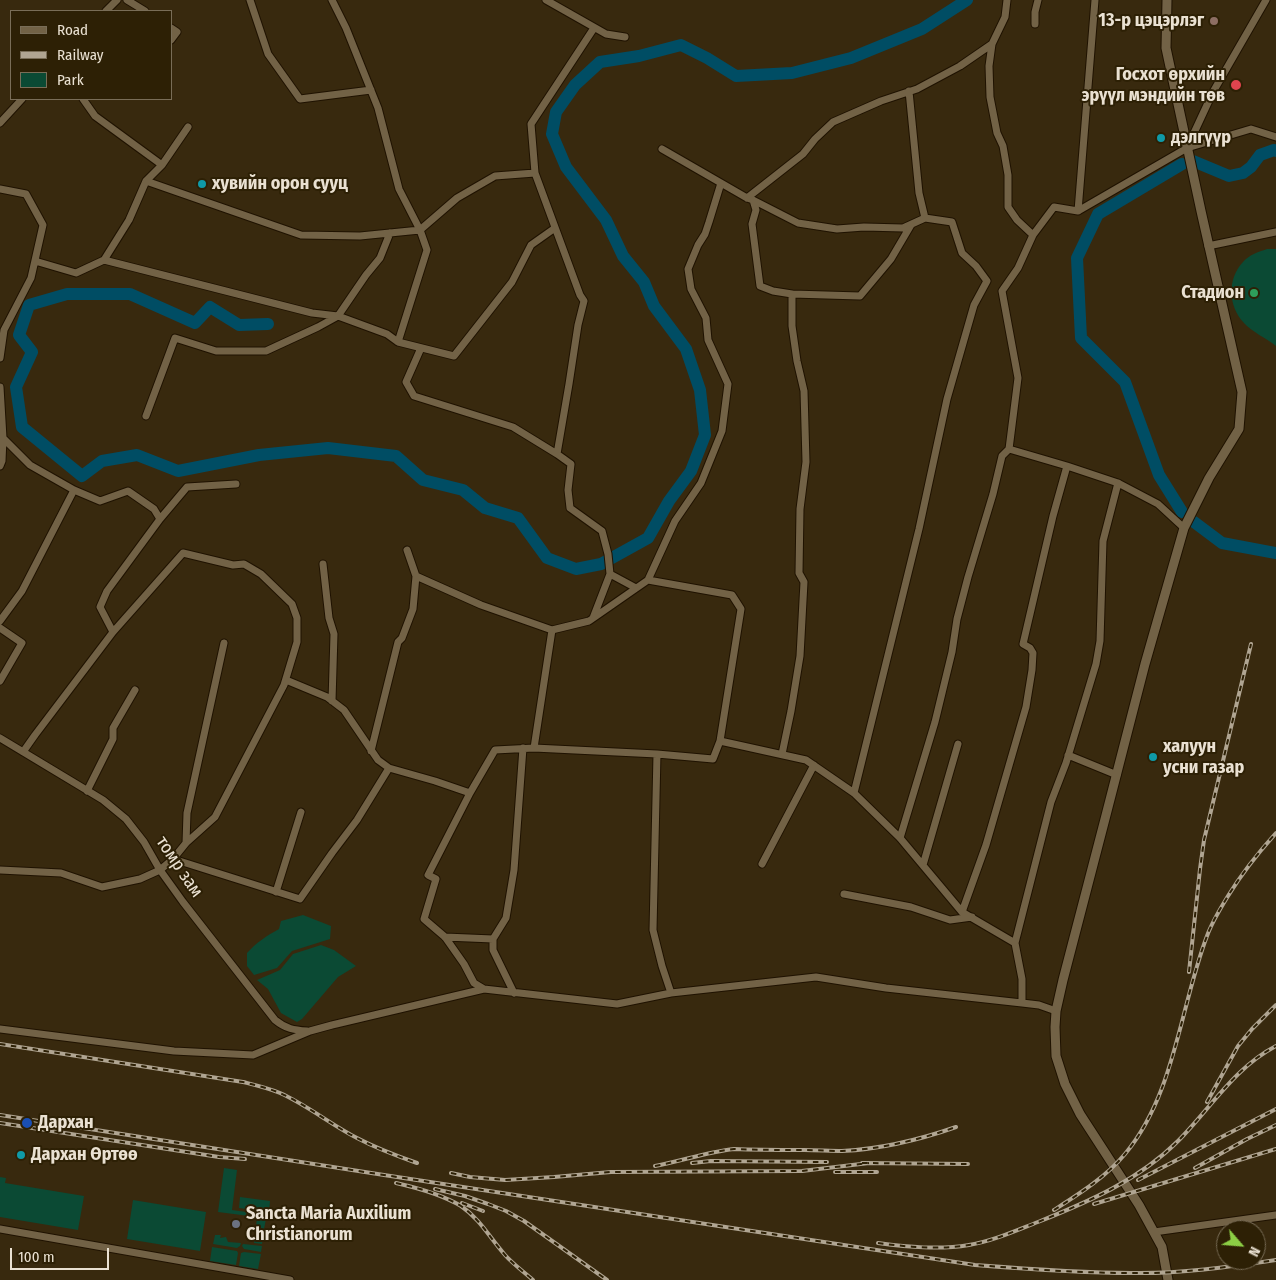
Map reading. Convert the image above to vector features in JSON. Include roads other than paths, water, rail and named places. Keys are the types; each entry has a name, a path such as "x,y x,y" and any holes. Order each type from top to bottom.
{"street":[{"path":"107,10 117,0"},
{"path":"127,0 143,10"},
{"path":"250,0 268,54 300,100 371,90"},
{"path":"332,0 346,28 378,108 399,188 420,230 427,250 398,342"},
{"path":"546,0 606,34 625,36"},
{"path":"1007,0 1005,16 992,44 988,66 990,97 997,133 1003,146 1008,174 1008,207 1017,220 1033,235"},
{"path":"1035,24 1038,0"},
{"path":"1078,210 1095,0"},
{"path":"1167,0 1166,48 1208,246 1242,392 1239,429 1209,478 1184,528 1145,664 1063,980 1056,1011 1055,1028 1056,1056 1065,1084 1080,1114 1139,1205 1162,1247 1168,1280"},
{"path":"1188,148 1214,92 1266,0"},
{"path":"556,454 578,325 584,301 580,295 535,172 531,124 594,28"},
{"path":"172,29 176,32 172,38"},
{"path":"750,199 803,154 815,139 833,122 881,101 917,89 960,66 992,44"},
{"path":"909,91 919,193 925,218"},
{"path":"0,123 21,100"},
{"path":"84,100 95,116 162,165"},
{"path":"34,261 76,273 104,260 129,220 146,181 162,165 188,127"},
{"path":"900,838 935,722 968,577 993,494 1002,456 1009,449 1018,378 1002,291 1018,268 1033,235 1054,207 1078,210 1188,148 1251,129 1276,137"},
{"path":"662,150 750,199 798,223 837,229 864,226 903,228 925,218 952,222 962,253 976,266 987,281 974,305 947,399 920,529 854,793"},
{"path":"146,181 301,235 360,236 420,230 457,198 495,176 535,172"},
{"path":"416,576 481,605 552,630 589,621 648,580 675,521 701,483 722,431 728,384 708,340 706,318 691,289 688,269 705,234 721,183"},
{"path":"0,189 26,194 43,225 31,278 2,330 0,358"},
{"path":"750,199 756,210 752,224 760,286 773,291 792,294 860,296 891,259 911,225"},
{"path":"104,260 312,313 338,316 387,334 398,342 454,356 512,282 531,245 555,228"},
{"path":"1208,246 1276,232"},
{"path":"146,416 175,338 216,351 266,351 318,327 338,316 380,258 390,233"},
{"path":"782,754 800,656 804,582 799,573 800,509 806,462 804,391 792,326 792,294"},
{"path":"421,348 406,382 414,396 513,427 571,464 568,490 570,508 602,531 608,554 610,574 593,618"},
{"path":"0,387 3,438 0,466"},
{"path":"3,438 30,465 74,490 100,501 128,491 154,509 160,519"},
{"path":"1009,449 1118,483 1158,504 1184,528"},
{"path":"962,912 986,845 1026,707 1033,653 1030,648 1023,644 1053,516 1067,466"},
{"path":"1022,1003 1022,978 1015,943 1051,802 1068,755 1096,664 1100,641 1103,541 1118,483"},
{"path":"112,632 100,607 107,591 160,519 187,487 236,484"},
{"path":"0,621 22,591 74,490"},
{"path":"371,750 398,642 402,638 413,609 416,576 407,550"},
{"path":"0,870 61,873 102,887 140,879 160,870 173,859 186,843 215,817 284,685 297,642 297,618 292,604 261,574 244,564 232,565 184,553 112,632 23,752"},
{"path":"323,564 334,634 332,701"},
{"path":"610,574 636,588"},
{"path":"484,990 474,983 464,964 445,937 424,919 436,879 428,874 495,750 534,748 657,754 713,759 720,741 741,609 732,595 648,580"},
{"path":"0,628 22,643 0,681"},
{"path":"534,748 552,630"},
{"path":"186,843 186,813 224,643"},
{"path":"286,680 327,696 344,710 378,760 389,768 435,780 470,794"},
{"path":"87,791 113,739 113,728 135,690"},
{"name":"томр зам","path":"0,738 103,800 126,818 183,902 275,1020 283,1027 310,1031"},
{"path":"720,741 806,760 814,765 854,793 900,838 962,912 1015,943"},
{"path":"922,865 958,744"},
{"path":"514,993 493,950 493,939 506,918 514,870 523,748"},
{"path":"657,754 653,930 671,993"},
{"path":"1068,755 1116,775"},
{"path":"762,864 814,765"},
{"path":"173,859 300,900 332,853 358,820 389,768"},
{"path":"276,892 301,812"},
{"path":"844,894 911,907 950,920 972,917"},
{"path":"445,937 493,939"},
{"path":"0,1030 174,1051 253,1055 310,1031 484,990 617,1004 671,993 816,977 886,988 1039,1005 1056,1011"},
{"path":"1154,1232 1276,1215"},
{"path":"0,1229 290,1280"}],"waterway":[{"path":"268,324 239,325 210,307 195,323 130,294 67,294 29,305 19,335 32,352 16,387 22,427 82,476 102,461 137,455 178,471 259,455 328,448 396,456 423,480 463,490 485,508 518,518 547,558 576,569 601,564 648,538 669,501 691,471 705,435 700,390 686,349 654,306 644,282 623,256 606,220 566,167 552,134 556,112 575,85 600,62 639,56 681,45 736,76 792,73 851,58 922,29 967,0"},
{"path":"1193,161 1229,176 1243,173 1251,167 1260,155 1276,151"},
{"path":"1182,164 1098,214 1077,258 1081,338 1125,382 1159,475 1182,512"},
{"path":"1194,522 1222,543 1276,553"}],"railway":[{"path":"1189,972 1204,840 1251,644"},
{"path":"1054,1210 1101,1178 1125,1154 1142,1130 1155,1105 1166,1077 1198,963 1211,926 1239,879 1276,833"},
{"path":"1207,1102 1238,1046 1276,1005"},
{"path":"0,1044 243,1082 262,1087 290,1098 364,1142 417,1163"},
{"path":"878,1243 935,1248 958,1247 978,1243 1012,1232 1094,1198 1130,1178 1163,1155 1190,1129 1235,1077 1261,1055 1276,1046"},
{"path":"1138,1180 1276,1109"},
{"path":"0,1115 975,1265 1072,1272 1149,1273 1204,1270 1276,1260"},
{"path":"0,1123 219,1157 245,1159"},
{"path":"1195,1168 1276,1125"},
{"path":"655,1166 734,1149 842,1151 871,1148 914,1140 956,1127"},
{"path":"1094,1204 1276,1149"},
{"path":"692,1163 711,1161 827,1162"},
{"path":"862,1163 968,1164"},
{"path":"451,1173 470,1177 505,1180 611,1172 802,1171 869,1163"},
{"path":"835,1172 877,1172"},
{"path":"396,1183 421,1189 461,1206 479,1223 508,1258 533,1280"},
{"path":"435,1189 465,1196 506,1211 524,1221 607,1280"},
{"path":"462,1203 483,1211"}],"place":[{"name":"13-р цэцэрлэг","path":"1214,21"},
{"name":"Госхот өрхийн эрүүл мэндийн төв","path":"1236,85"},
{"name":"дэлгүүр","path":"1161,138"},
{"name":"хувийн орон сууц","path":"202,184"},
{"name":"Стадион","path":"1254,293"},
{"name":"халуун усни газар","path":"1153,757"},
{"name":"Дархан","path":"27,1123"},
{"name":"Дархан Өртөө","path":"21,1155"},
{"name":"Sancta Maria Auxilium Christianorum","path":"236,1224"}]}
